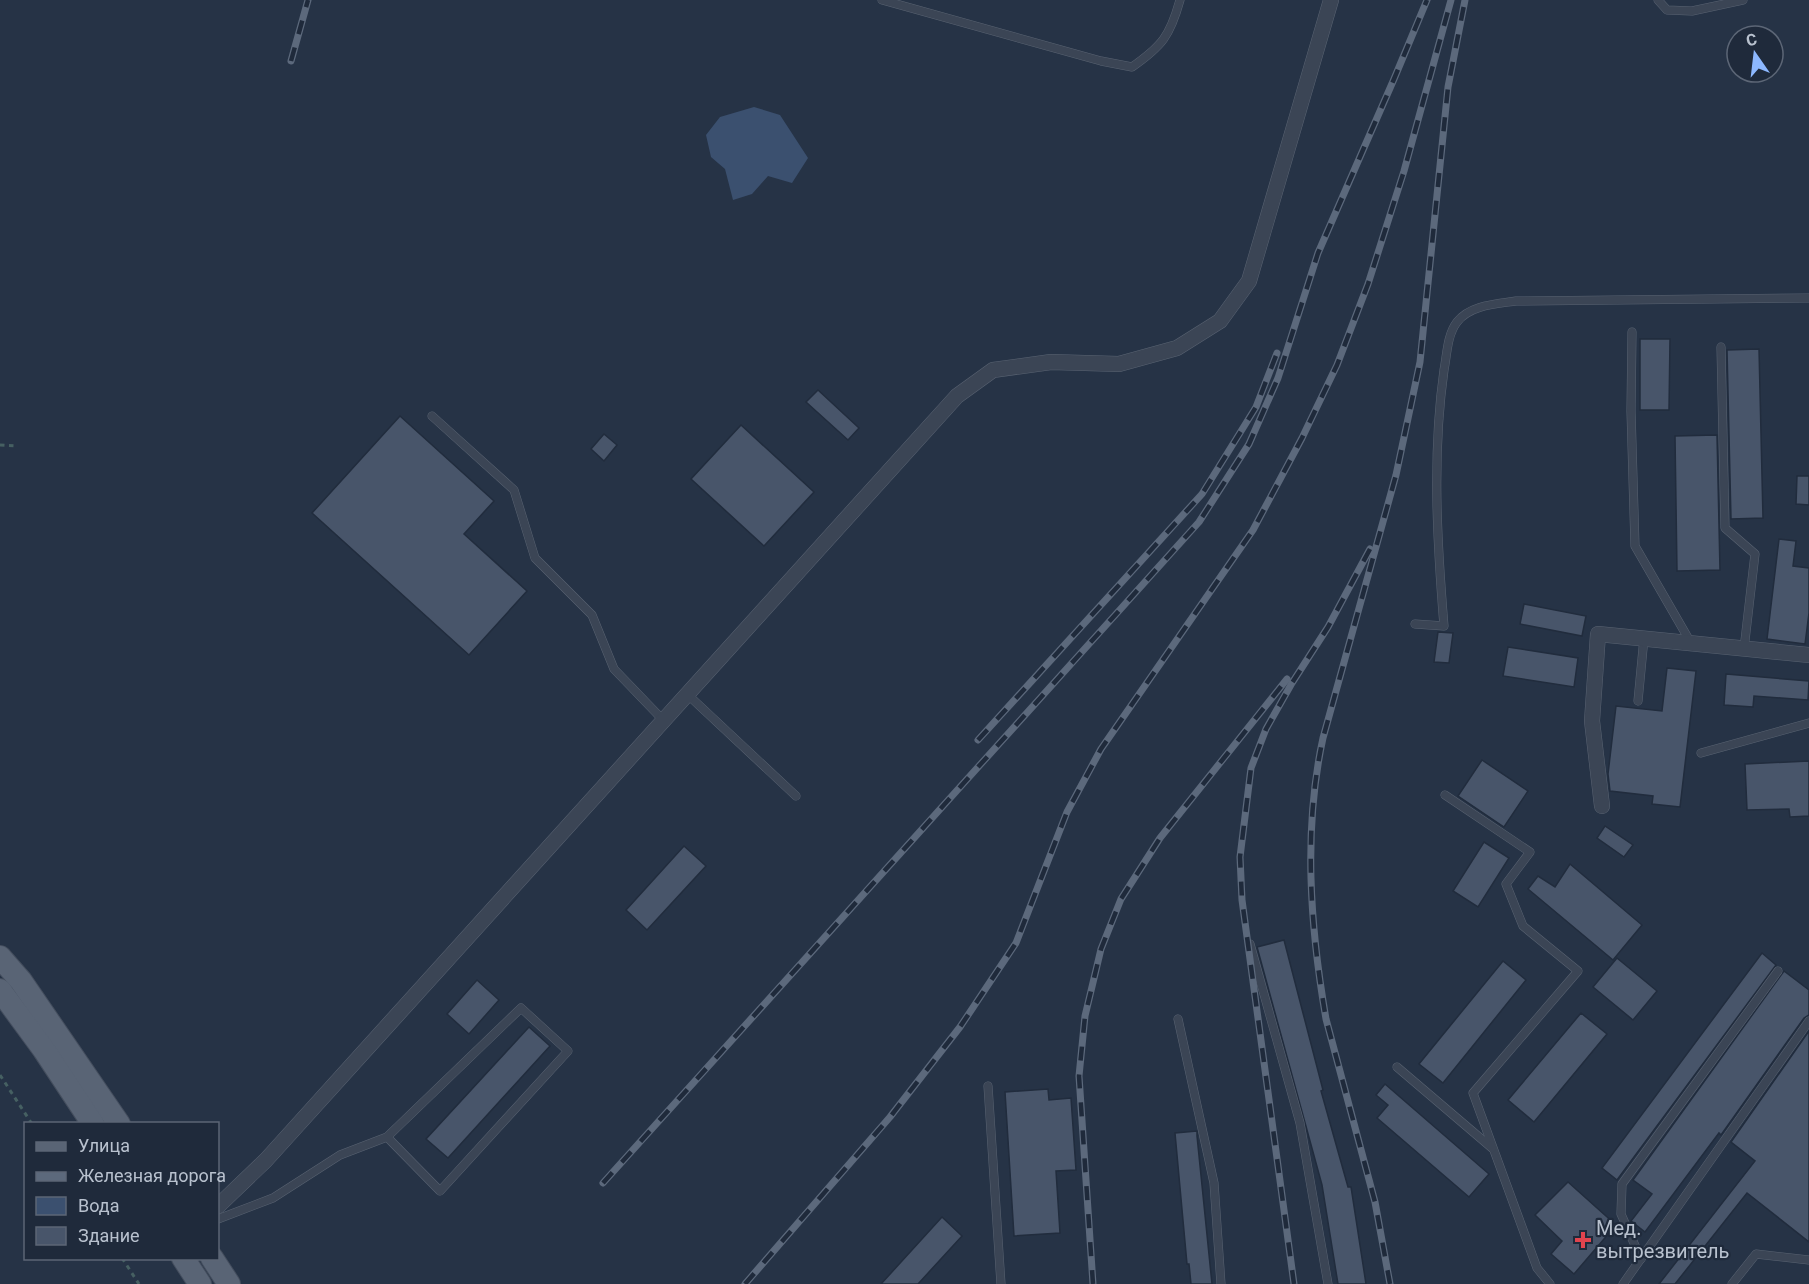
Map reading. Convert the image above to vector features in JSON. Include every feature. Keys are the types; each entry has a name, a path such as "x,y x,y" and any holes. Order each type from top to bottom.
{"main road":[{"path":"0,957 21,981 118,1122"},
{"path":"0,990 44,1050 92,1122"},
{"path":"184,1260 200,1284"},
{"path":"213,1260 229,1284"}],"street":[{"path":"219,1205 266,1160 957,396 993,370 1051,362 1119,364 1178,348 1220,321 1249,280 1331,0"},
{"path":"1602,806 1592,721 1598,634 1809,655"}],"lane":[{"path":"882,0 1101,61 1132,67 1156,50 1174,24 1180,0"},
{"path":"1658,0 1667,10 1692,11 1743,0"},
{"path":"1415,624 1444,626 1436,477 1439,405 1449,338 1457,321 1477,308 1516,301 1809,298"},
{"path":"1632,332 1631,411 1635,546 1691,643"},
{"path":"1721,347 1725,528 1755,554 1744,649"},
{"path":"432,416 514,490 535,558 592,615 614,669 663,720"},
{"path":"1638,701 1644,638"},
{"path":"687,694 796,796"},
{"path":"1701,753 1809,723"},
{"path":"1445,795 1530,852 1506,884 1510,895 1523,926 1578,970 1473,1094 1537,1268 1550,1284"},
{"path":"1250,944 1300,1123 1328,1284"},
{"path":"1641,1259 1621,1214 1623,1184 1778,971"},
{"path":"219,1219 273,1198 340,1155 387,1137 520,1008 568,1051 440,1191 387,1137"},
{"path":"1178,1019 1214,1183 1221,1284"},
{"path":"1623,1284 1809,1021"},
{"path":"1397,1067 1493,1149"},
{"path":"988,1086 1001,1284"},
{"path":"1732,1284 1756,1254 1809,1260"}],"path":[{"path":"0,445 18,446"},
{"path":"0,1075 31,1122"},
{"path":"123,1260 139,1284"}],"water":[{"path":"754,107 780,115 808,158 792,183 768,176 752,194 733,200 725,169 711,157 706,135 720,117"}],"building":[{"path":"1640,339 1670,339 1669,410 1640,410"},
{"path":"1759,349 1763,518 1731,519 1727,350"},
{"path":"818,390 859,428 848,440 806,402"},
{"path":"400,416 494,501 464,534 527,591 469,655 312,513"},
{"path":"741,425 814,492 764,546 691,479"},
{"path":"604,434 617,445 604,461 591,449"},
{"path":"1717,435 1720,570 1677,571 1675,436"},
{"path":"1797,476 1809,476 1809,505 1796,504"},
{"path":"1779,539 1796,541 1793,566 1809,568 1809,613 1805,644 1767,639"},
{"path":"1524,604 1586,616 1582,636 1520,624"},
{"path":"1438,632 1453,633 1449,663 1434,662"},
{"path":"1508,647 1578,658 1574,687 1503,676"},
{"path":"1667,668 1696,671 1680,807 1652,804 1653,796 1610,791 1608,774 1616,706 1662,711"},
{"path":"1726,674 1809,681 1808,700 1754,696 1753,707 1724,705"},
{"path":"1482,760 1528,791 1504,827 1458,796"},
{"path":"1809,761 1809,816 1790,817 1789,809 1747,810 1745,764"},
{"path":"1605,826 1633,845 1624,857 1597,838"},
{"path":"1484,842 1509,858 1478,907 1453,891"},
{"path":"684,846 706,866 647,930 626,910"},
{"path":"1570,864 1642,925 1613,960 1528,889 1538,876 1555,887"},
{"path":"1284,940 1323,1090 1321,1091 1348,1187 1351,1187 1366,1284 1338,1284 1322,1185 1257,947"},
{"path":"1762,953 1776,965 1617,1180 1602,1168"},
{"path":"1617,958 1657,991 1633,1020 1593,987"},
{"path":"1503,961 1526,980 1443,1083 1419,1064"},
{"path":"1784,971 1809,990 1809,1015 1804,1018 1721,1135 1719,1133 1645,1232 1631,1221 1652,1194 1633,1180"},
{"path":"477,980 499,1000 469,1034 447,1014"},
{"path":"1581,1013 1607,1034 1534,1122 1508,1100"},
{"path":"529,1027 550,1046 448,1158 426,1139"},
{"path":"1809,1031 1809,1242 1747,1193 1675,1284 1659,1284 1755,1161 1731,1142"},
{"path":"1385,1084 1489,1174 1469,1197 1377,1118 1388,1105 1376,1095"},
{"path":"1048,1089 1049,1100 1071,1098 1076,1170 1056,1171 1060,1233 1014,1236 1005,1092"},
{"path":"1197,1131 1212,1284 1191,1284 1189,1264 1187,1264 1175,1133"},
{"path":"1568,1182 1616,1225 1574,1274 1551,1254 1562,1241 1535,1215"},
{"path":"942,1217 962,1236 918,1284 881,1284"}],"railway":[{"path":"291,61 308,0"},
{"path":"603,1183 1199,522 1249,444 1278,378 1318,253 1427,0"},
{"path":"745,1284 890,1117 960,1027 1016,943 1067,812 1101,749 1253,530 1302,438 1337,365 1368,284 1404,171 1451,0"},
{"path":"1390,1284 1375,1202 1326,1019 1320,984 1311,878 1313,808 1323,738 1396,475 1420,362 1448,87 1465,0"},
{"path":"978,740 1202,494 1256,407 1277,353"},
{"path":"1294,1284 1242,900 1240,857 1251,768 1266,729 1328,627 1370,549"},
{"path":"1093,1284 1079,1076 1085,1016 1101,949 1121,899 1160,838 1287,679"}],"place":[{"name":"Мед. вытрезвитель","path":"1583,1240"}]}
